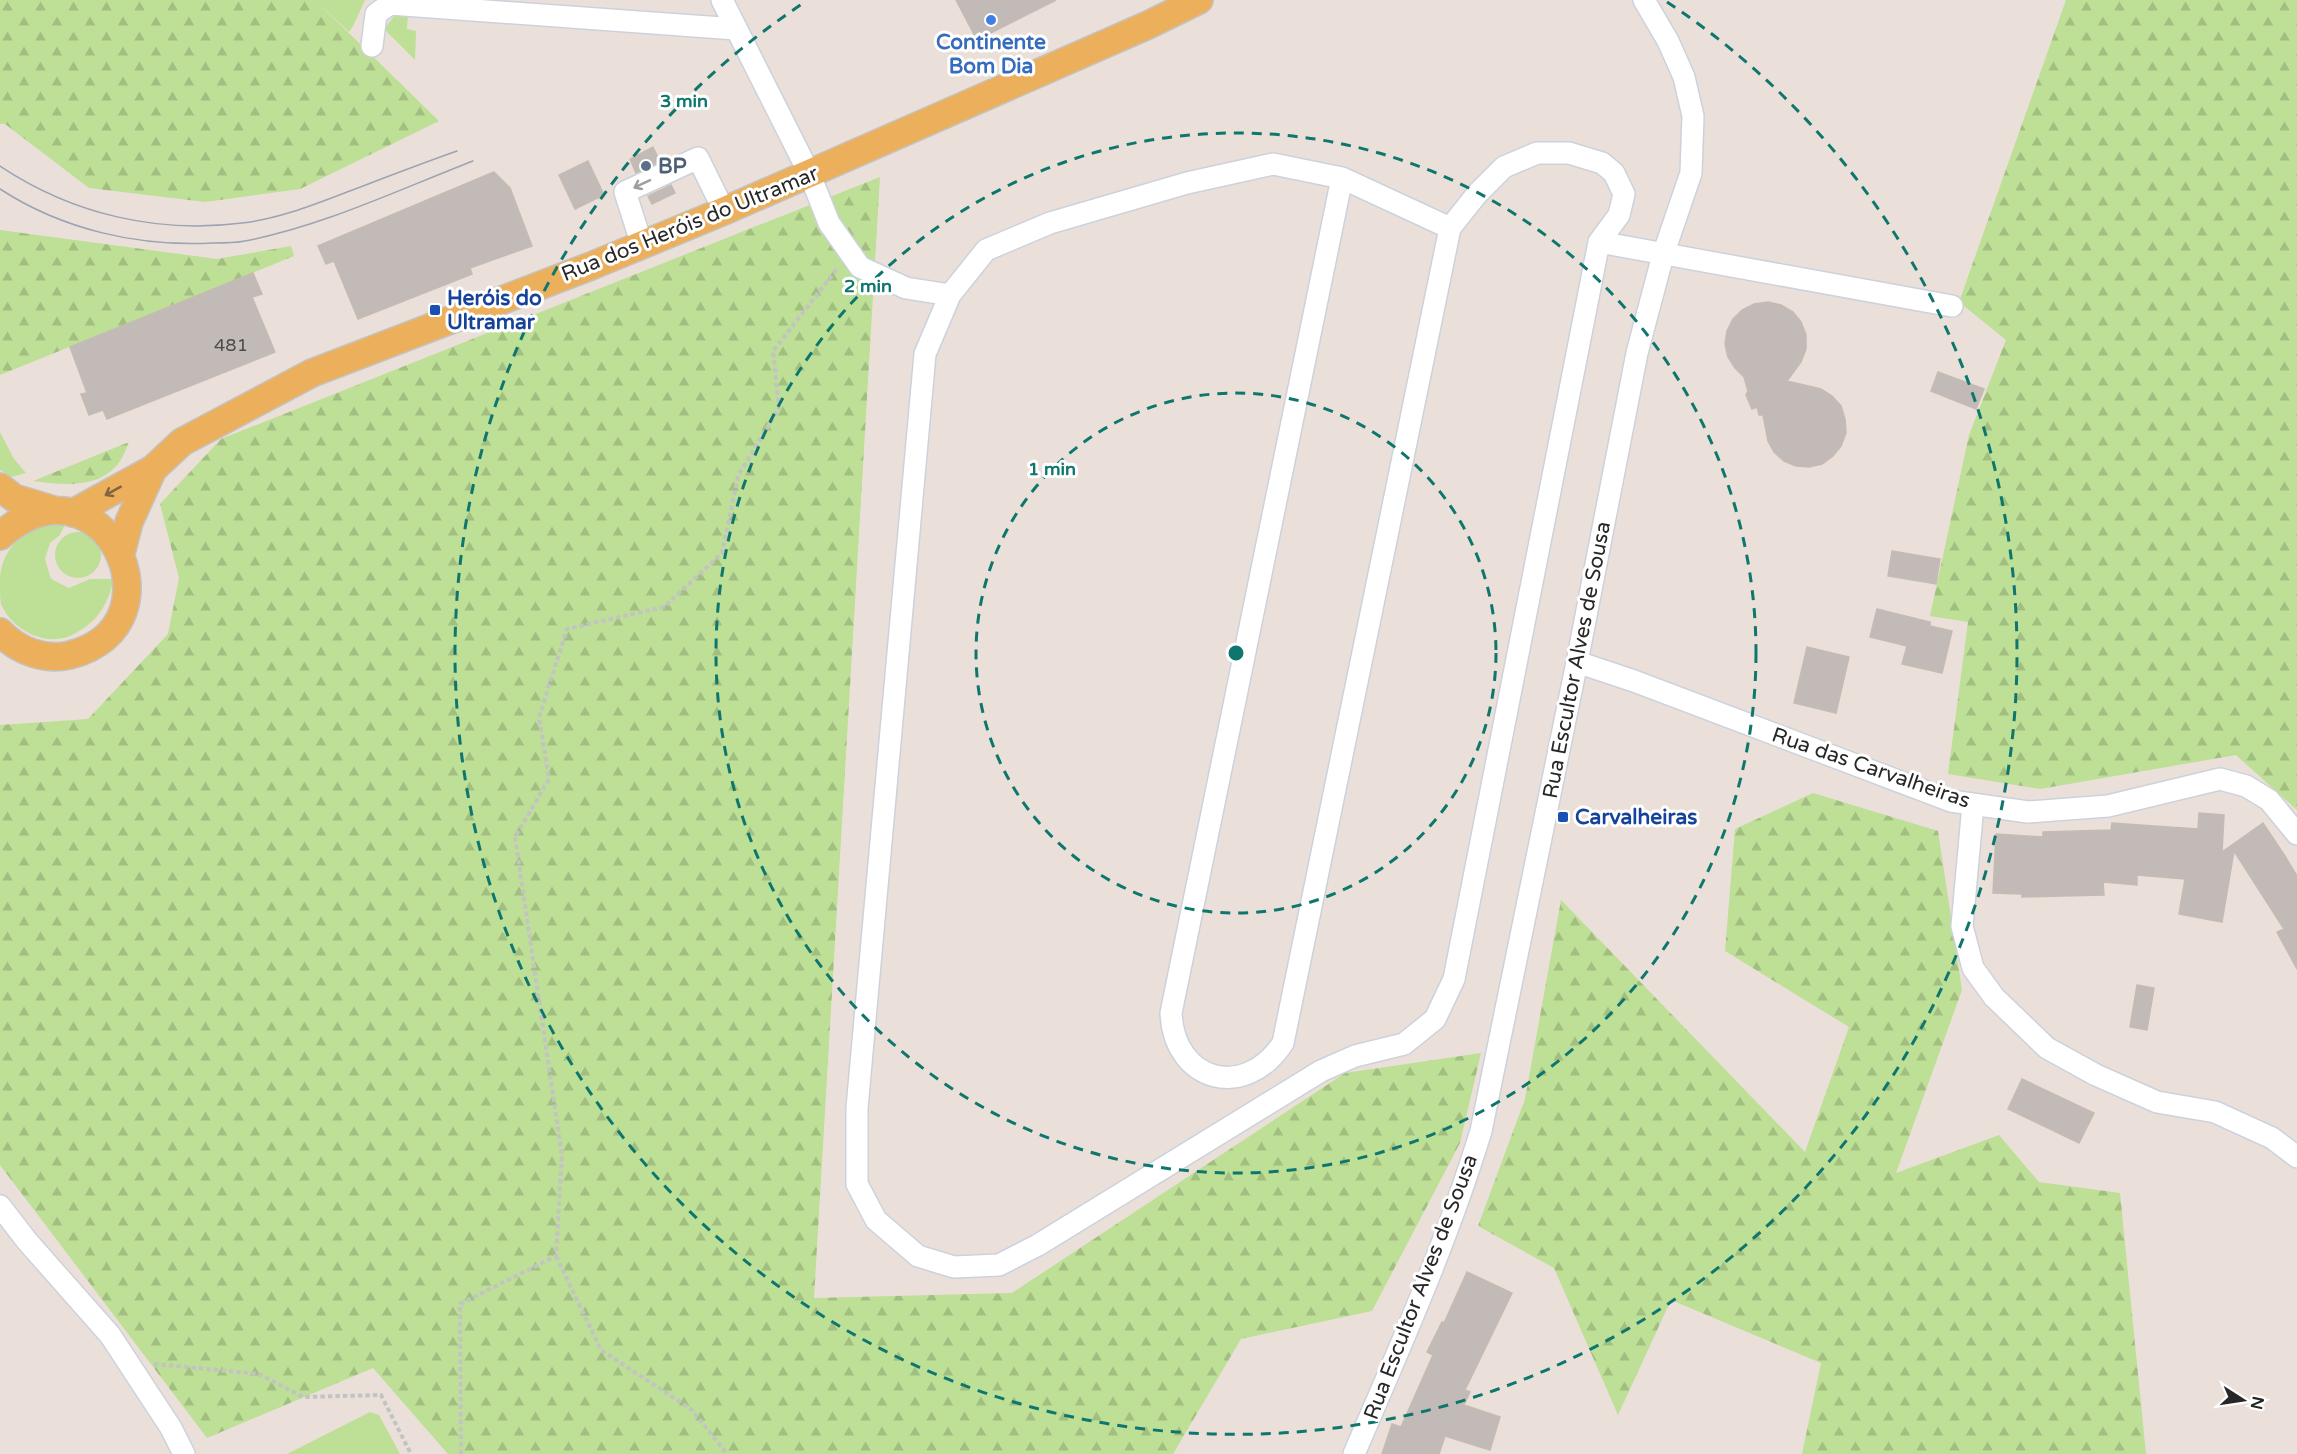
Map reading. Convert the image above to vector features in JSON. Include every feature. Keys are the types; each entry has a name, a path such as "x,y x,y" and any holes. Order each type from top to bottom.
{"main road":[{"name":"Rua dos Heróis do Ultramar","path":"0,536 15,522 36,513 66,512 153,469 182,442 312,373 642,245 810,175 1137,30 1199,0"},
{"name":"Rua dos Heróis do Ultramar","path":"121,553 129,522 153,469"},
{"path":"0,487 14,498 93,521 109,535 121,553 128,575 126,598 118,621 103,639 84,651 61,657 38,655 5,642"}],"street":[{"path":"722,0 810,175 829,223 860,267 906,288 950,295"},
{"name":"Rua Escultor Alves de Sousa","path":"1354,1454 1422,1296 1464,1186 1481,1131 1577,662 1637,353 1662,255 1690,173 1693,116 1684,77 1668,41 1644,0"},
{"path":"372,46 376,14 390,4 736,29"},
{"path":"1342,178 1171,1014 1172,1029 1176,1044 1187,1059 1202,1071 1217,1076 1247,1075 1261,1068 1274,1057 1283,1043 1450,228 1477,194 1504,167 1537,153 1569,153 1602,163 1614,173 1624,194 1619,215 1599,242 1454,979 1435,1019 1404,1044 1355,1056 1321,1071 1038,1245 999,1265 954,1267 918,1256 876,1220 857,1184 857,1108 925,354 950,295 986,250 1050,223 1187,183 1273,164 1342,178 1450,228"},
{"path":"642,245 625,192 698,158 724,211"},
{"path":"1599,242 1952,306"},
{"name":"Rua das Carvalheiras","path":"1577,662 1634,681 1951,801 2028,812 2108,806 2220,779 2246,786 2269,800 2297,834"},
{"path":"1973,805 1962,926 1972,968 1994,997 2047,1048 2096,1076 2157,1102 2215,1112 2272,1138 2297,1157"},
{"path":"0,1206 27,1241 110,1335 171,1428 184,1454"}],"path":[{"path":"727,1454 691,1409 601,1350 556,1256 562,1156 515,837 549,780 539,717 567,628 664,607 722,553 738,476 779,408 773,351 850,252"},
{"path":"461,1454 460,1304 556,1256"},
{"path":"127,1361 259,1374 303,1397 381,1395 411,1454"}],"green space":[{"path":"0,0 315,0 439,121 300,189 205,202 89,188 5,124 0,124"},
{"path":"315,0 365,0 349,32"},
{"path":"2066,0 2297,0 2297,810 2236,755 2040,789 1948,774 1968,622 1930,616 1969,435 2006,340 1959,302"},
{"path":"396,14 408,14 407,29 416,31 415,60 384,29"},
{"path":"880,177 814,1298 1012,1293 1345,1073 1481,1053 1460,1143 1372,1311 1241,1339 1173,1454 448,1454 373,1368 207,1438 0,1165 0,725 88,719 168,634 179,578 160,504 221,439"},
{"path":"0,230 217,259 291,246 294,256 0,375"},
{"path":"0,432 14,459 26,473 11,477 0,470"},
{"path":"129,442 118,464 100,478 67,484 33,481"},
{"path":"66,522 60,535 50,543 45,559 51,579 69,588 90,579 114,579 105,604 97,617 84,628 66,637 44,638 23,630 7,614 1,604 1,573 10,548 30,530 48,523"},
{"path":"78,532 94,539 101,555 94,571 78,578 62,571 55,555 62,539"},
{"path":"1813,793 1938,831 1962,990 1896,1173 1999,1135 2039,1182 2120,1193 2146,1454 1802,1454 1821,1363 1671,1300 1618,1415 1554,1268 1478,1226 1525,1099 1561,900 1805,1152 1849,1027 1725,951 1735,829"},
{"path":"370,1412 379,1415 400,1454 287,1454"}],"building":[{"name":"Continente Bom Dia","path":"956,0 1056,0 977,40"},
{"path":"653,147 660,162 636,173 630,159"},
{"path":"588,161 604,195 575,209 559,175"},
{"path":"494,172 510,188 532,246 470,268 472,274 358,319 334,261 326,264 318,246"},
{"path":"671,185 675,193 652,204 648,196"},
{"path":"253,273 262,294 252,297 275,352 107,419 103,410 89,415 81,394 87,393 70,347"},
{"path":"1768,302 1781,305 1793,312 1801,322 1806,335 1806,349 1801,362 1787,381 1821,389 1841,406 1846,433 1841,446 1822,464 1809,467 1796,466 1784,461 1774,452 1768,441 1763,415 1759,415 1757,407 1752,409 1746,395 1748,391 1744,377 1728,357 1725,344 1727,331 1733,319 1742,310 1754,304"},
{"path":"1938,372 1984,389 1976,409 1931,391"},
{"path":"1892,551 1940,559 1936,584 1888,576"},
{"path":"1877,609 1930,622 1930,626 1952,631 1942,673 1902,664 1907,646 1870,637"},
{"path":"1807,647 1849,657 1836,713 1794,703"},
{"path":"2199,813 2224,815 2222,852 2263,823 2285,856 2297,876 2297,969 2277,932 2284,929 2234,851 2222,922 2179,914 2185,879 2137,875 2137,885 2103,882 2104,895 2022,897 2022,894 1993,893 1996,834 2043,837 2043,832 2111,830 2112,823 2198,829"},
{"path":"2137,985 2154,988 2147,1030 2130,1027"},
{"path":"2022,1079 2094,1113 2079,1143 2008,1109"},
{"path":"1467,1272 1512,1293 1465,1390 1470,1392 1464,1405 1500,1417 1490,1450 1445,1436 1439,1454 1382,1454 1392,1424 1401,1427 1433,1355 1427,1352 1442,1322 1444,1323"}],"tram line":[{"path":"0,166 56,197 116,217 178,225 210,226 242,223 282,215 457,151"},
{"path":"0,189 49,215 102,233 157,242 233,243 332,217 473,161"}],"place":[{"name":"Continente Bom Dia","path":"991,20"},
{"name":"BP","path":"646,166"},
{"name":"Heróis do Ultramar","path":"435,310"},
{"name":"Carvalheiras","path":"1563,817"}]}
